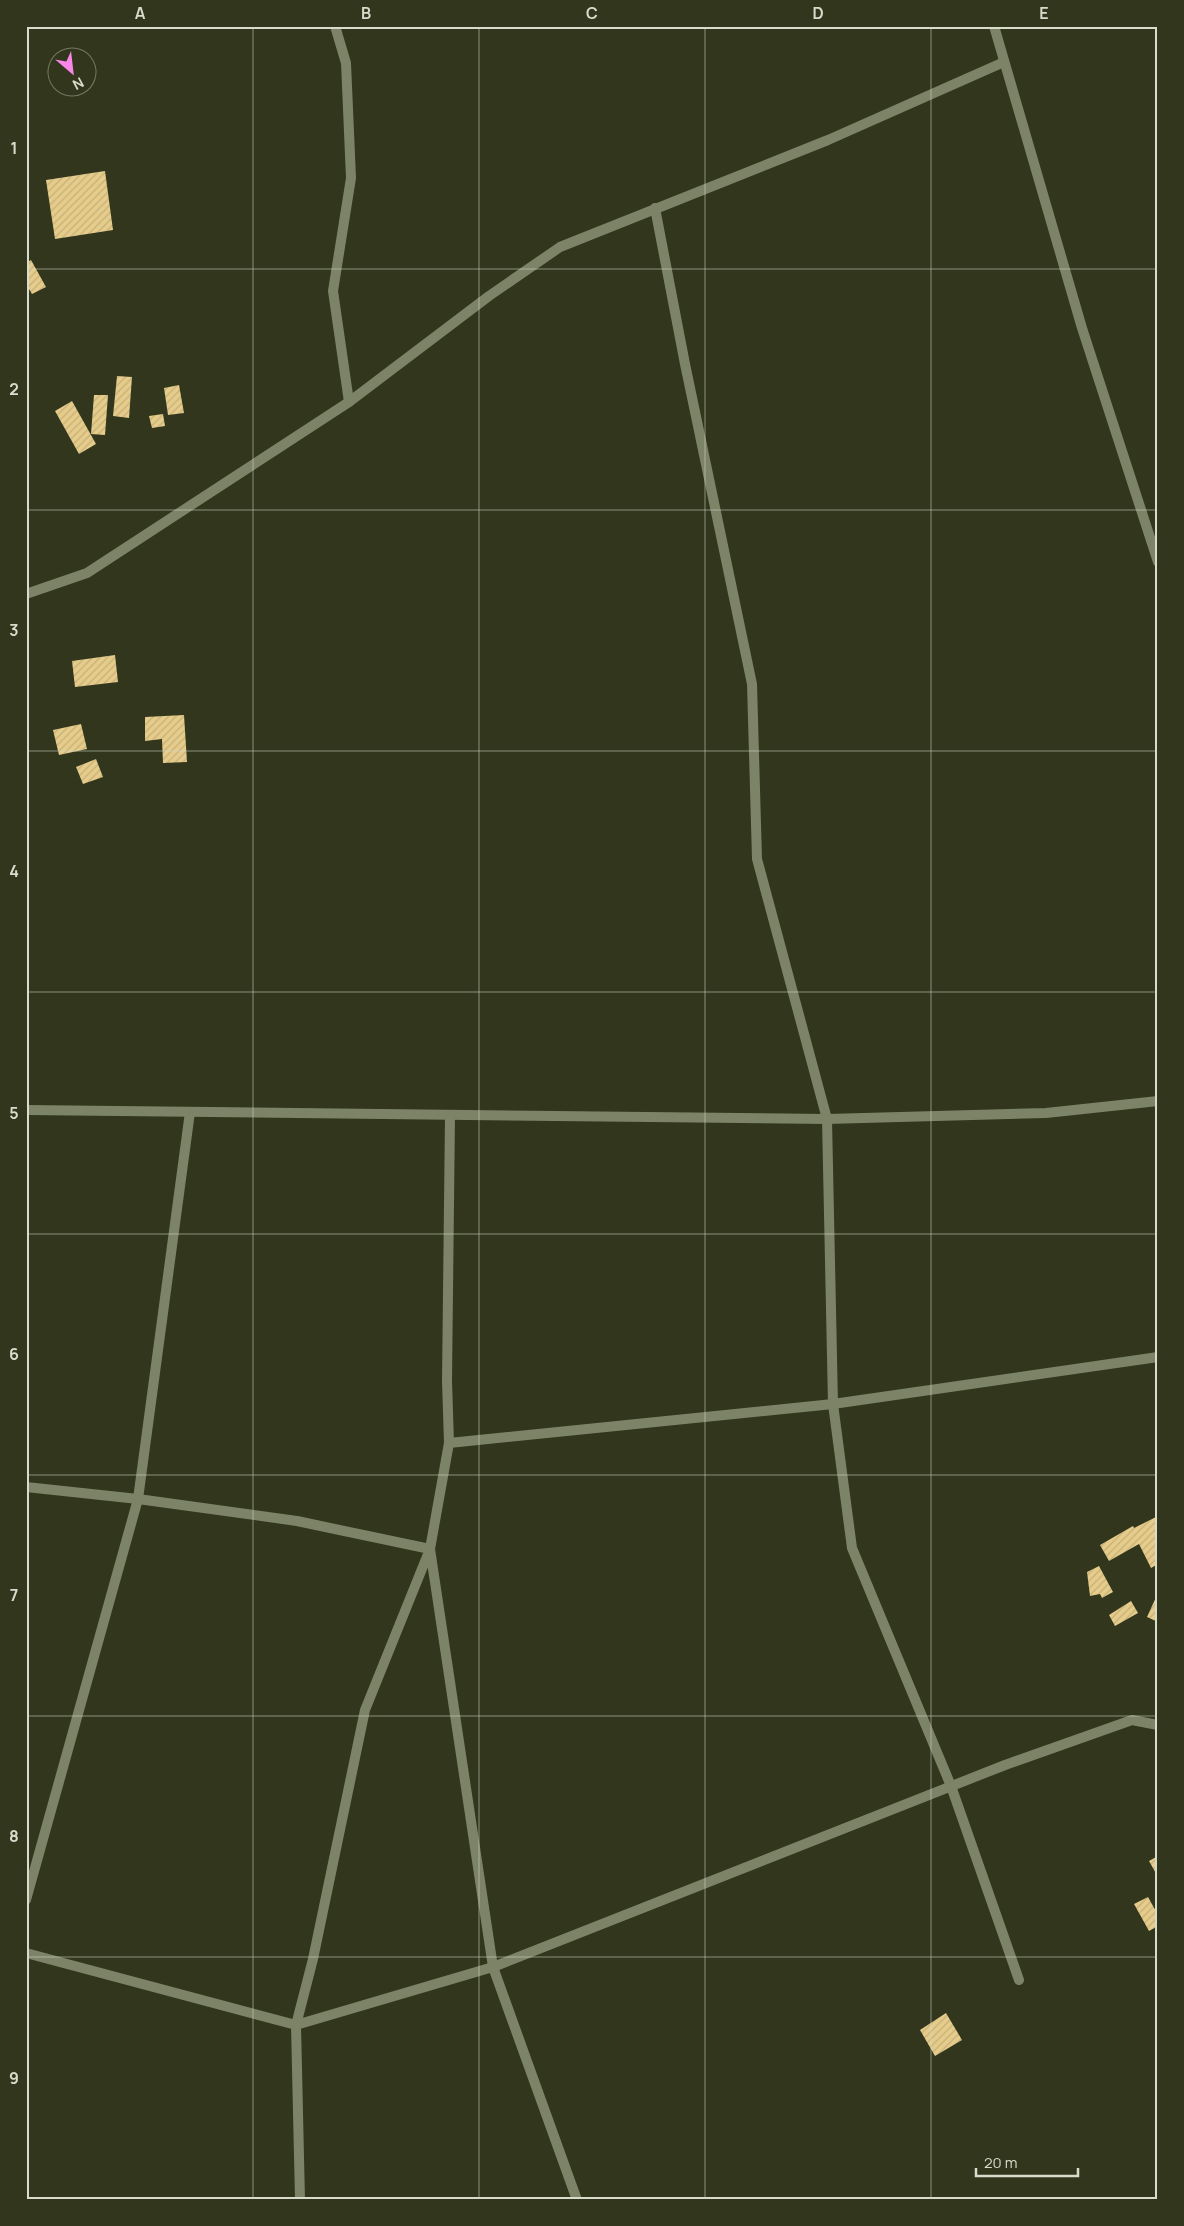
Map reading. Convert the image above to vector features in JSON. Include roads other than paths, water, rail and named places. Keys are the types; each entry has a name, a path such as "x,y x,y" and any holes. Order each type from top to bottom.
{"street":[{"path":"335,26 346,63 351,178 333,291 349,402"},
{"path":"994,26 1082,328 1158,562"},
{"path":"26,594 87,573 349,402 489,296 560,246 828,140 1004,62"},
{"path":"655,208 685,364 752,684 757,859 827,1119 833,1404 852,1548 951,1786 1019,1980"},
{"path":"26,1110 827,1119 1046,1113 1158,1101"},
{"path":"26,1900 138,1499 190,1112"},
{"path":"300,2200 296,2025 313,1958 365,1710 430,1549 449,1443 447,1381 450,1115"},
{"path":"449,1443 833,1404 1158,1357"},
{"path":"26,1487 138,1499 298,1521 430,1549"},
{"path":"430,1549 493,1967 577,2200"},
{"path":"26,1953 296,2025 493,1967 951,1786 1132,1720 1158,1725"}]}
